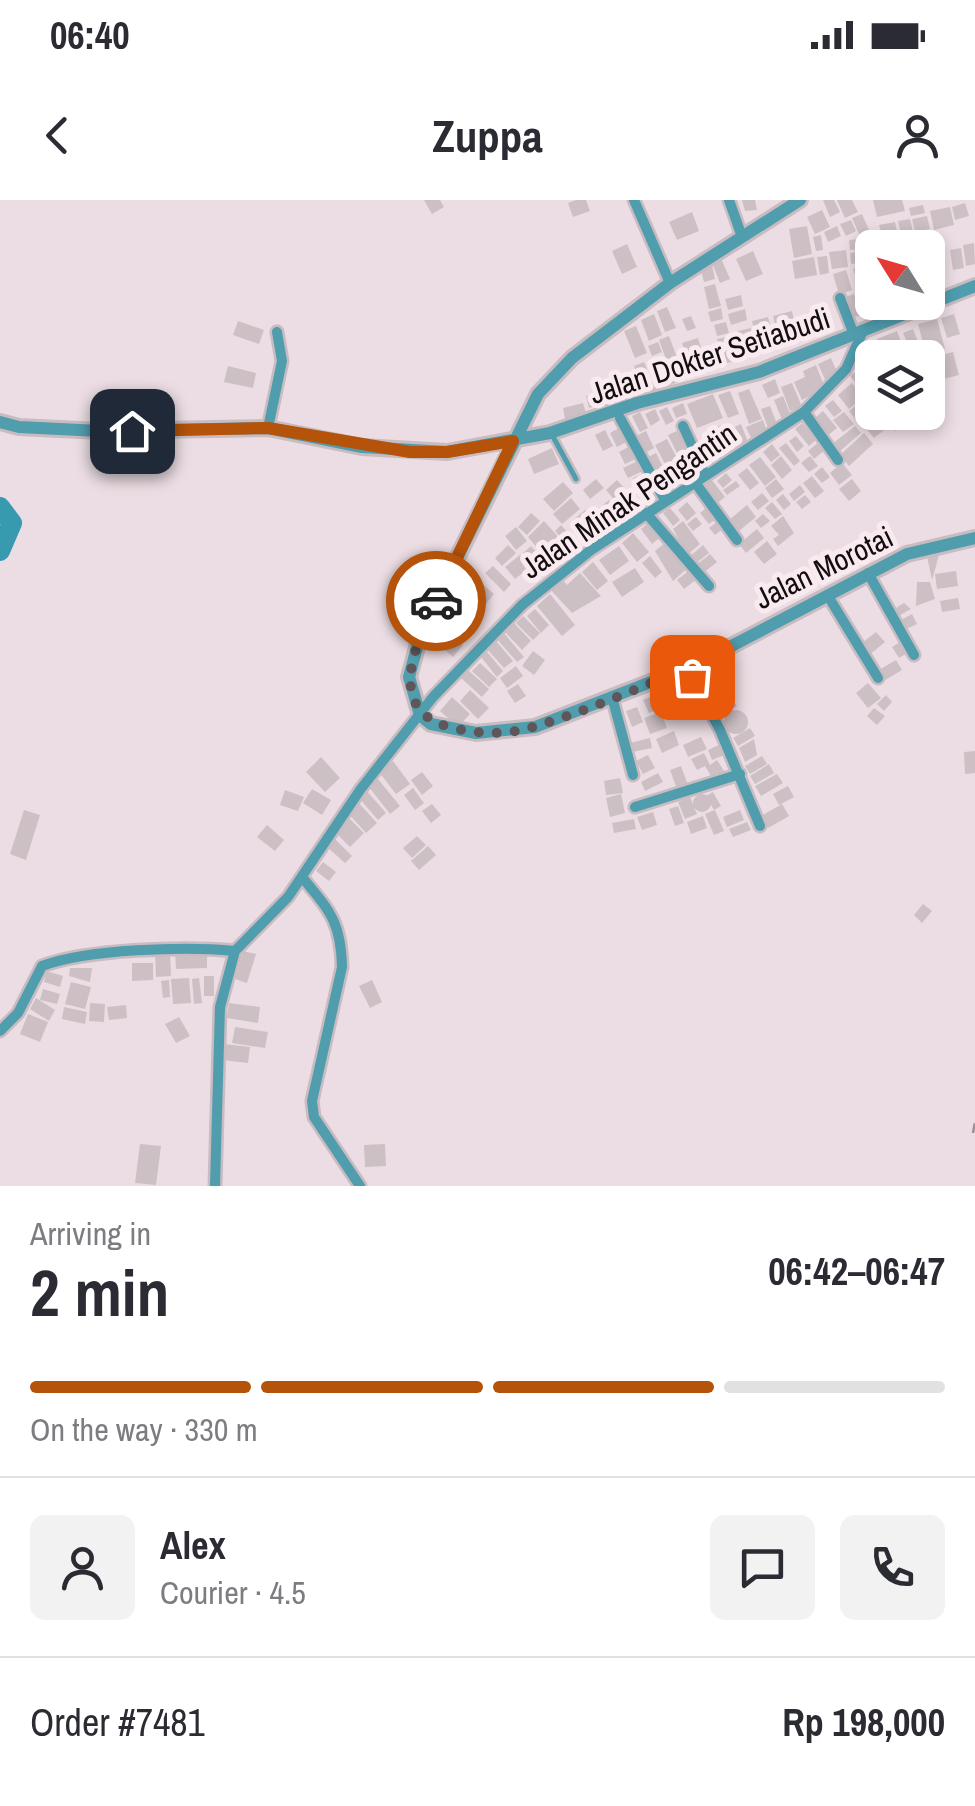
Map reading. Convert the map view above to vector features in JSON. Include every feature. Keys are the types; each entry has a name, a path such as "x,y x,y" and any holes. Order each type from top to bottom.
{"street":[{"path":"634,200 670,283"},
{"path":"729,200 741,234"},
{"path":"420,715 409,677 422,629 538,394 572,358 670,283 741,234 800,200"},
{"name":"Jalan Dokter Setiabudi","path":"0,422 19,428 100,432 268,428 410,452 447,452 550,432 637,403 759,372 975,286"},
{"path":"840,298 858,333"},
{"path":"268,428 282,361 277,332"},
{"name":"Jalan Minak Pengantin","path":"235,951 302,877 360,790 420,715 522,606 646,513 804,412 846,369 858,333"},
{"path":"804,412 838,460"},
{"path":"620,418 665,500"},
{"path":"682,426 699,477 737,540"},
{"path":"646,513 709,586"},
{"name":"Jalan Morotai","path":"420,715 431,724 494,734 535,727 697,664 868,573 939,543 975,538"},
{"path":"868,573 914,655"},
{"path":"828,596 878,678"},
{"path":"697,664 692,677 740,774 760,826"},
{"path":"612,697 634,775"},
{"path":"635,806 740,774"},
{"path":"302,877 332,914 341,930 342,948 342,967 312,1100 314,1117 360,1186"},
{"path":"0,1031 18,1013 42,966 58,960 160,948 235,951 220,1006 216,1186"}],"lane":[{"path":"550,432 576,479"}],"path":[{"path":"973,1133 975,1122"}],"building":[{"path":"424,200 440,200 444,207 432,214"},
{"path":"586,200 590,211 573,217 568,203"},
{"path":"742,200 755,200 757,210 745,211"},
{"path":"823,200 834,200 840,212 830,217"},
{"path":"837,200 852,200 858,212 845,218"},
{"path":"873,200 902,200 905,211 877,217"},
{"path":"965,203 969,216 955,220 952,207"},
{"path":"923,205 925,213 911,216 909,208"},
{"path":"950,207 954,225 934,230 930,211"},
{"path":"822,210 830,227 815,234 807,217"},
{"path":"692,212 699,231 677,240 669,222"},
{"path":"862,214 869,230 857,230 852,218"},
{"path":"927,216 930,229 915,230 912,219"},
{"path":"910,219 913,230 900,230 898,221"},
{"path":"851,220 855,232 846,236 840,224"},
{"path":"895,222 897,230 880,230 879,225"},
{"path":"807,226 812,254 794,258 789,229"},
{"path":"837,226 841,236 828,242 824,232"},
{"path":"821,235 823,250 816,251 813,237"},
{"path":"974,243 975,264 966,266 963,245"},
{"path":"627,244 637,267 622,274 612,251"},
{"path":"961,248 964,268 953,270 950,250"},
{"path":"846,250 848,267 832,269 829,252"},
{"path":"753,251 763,274 746,281 736,259"},
{"path":"720,256 730,279 720,283 711,260"},
{"path":"827,256 829,273 820,275 817,257"},
{"path":"814,257 817,275 795,279 792,261"},
{"path":"712,265 715,279 704,282 700,267"},
{"path":"846,270 852,290 839,295 833,274"},
{"path":"715,284 721,306 709,309 704,287"},
{"path":"854,294 855,317 849,319 842,298"},
{"path":"741,295 743,306 728,310 725,299"},
{"path":"667,307 676,328 665,332 657,311"},
{"path":"721,308 723,319 711,322 708,312"},
{"path":"745,309 747,320 731,325 728,314"},
{"path":"792,311 798,337 779,341 773,316"},
{"path":"654,314 662,335 649,341 641,320"},
{"path":"954,314 960,334 947,338 942,320"},
{"path":"691,316 696,328 687,331 682,319"},
{"path":"768,317 775,345 759,349 752,321"},
{"path":"937,320 943,340 922,340 918,324"},
{"path":"238,321 264,330 259,344 233,335"},
{"path":"726,322 729,333 717,336 714,325"},
{"path":"636,326 647,353 635,358 624,331"},
{"path":"751,328 756,352 744,355 738,331"},
{"path":"913,329 917,340 906,340 903,333"},
{"path":"897,331 900,340 877,340"},
{"path":"669,336 679,363 669,367 659,340"},
{"path":"731,336 737,361 722,364 717,339"},
{"path":"698,338 706,365 690,370 682,343"},
{"path":"658,342 662,352 652,356 648,346"},
{"path":"953,352 959,375 945,379 945,354"},
{"path":"831,358 839,377 826,382 818,364"},
{"path":"644,362 651,379 640,384 634,366"},
{"path":"816,365 825,388 802,400 794,382 805,377 803,371"},
{"path":"228,366 256,373 253,388 224,382"},
{"path":"675,368 680,381 666,387 660,375"},
{"path":"625,373 630,386 622,390 617,376"},
{"path":"615,376 620,390 612,394 606,379"},
{"path":"775,379 780,393 768,398 762,385"},
{"path":"653,381 656,389 645,394 642,386"},
{"path":"792,383 802,407 790,411 781,387"},
{"path":"852,383 855,404 849,409 838,395"},
{"path":"749,389 762,419 749,424 738,393"},
{"path":"730,391 739,414 728,418 718,395"},
{"path":"596,393 599,405 589,408 586,396"},
{"path":"713,394 723,418 697,428 687,404"},
{"path":"783,396 791,416 782,420 774,400"},
{"path":"833,400 842,411 834,417 825,406"},
{"path":"583,403 586,413 565,419 563,408"},
{"path":"683,403 687,414 676,418 672,408"},
{"path":"770,406 777,424 768,428 761,409"},
{"path":"667,407 674,421 666,425 659,411"},
{"path":"655,409 660,420 651,426 645,414"},
{"path":"823,411 837,428 826,437 813,420"},
{"path":"640,412 648,428 640,432 632,416"},
{"path":"844,412 854,424 843,432 833,420"},
{"path":"763,420 767,432 751,438 746,427"},
{"path":"802,423 816,440 809,446 795,429"},
{"path":"741,424 748,442 735,447 728,430"},
{"path":"722,425 731,448 718,453 709,430"},
{"path":"855,426 861,433 839,452 832,444"},
{"path":"621,427 628,441 617,447 610,433"},
{"path":"605,430 613,446 603,451 595,435"},
{"path":"679,430 692,455 681,461 668,435"},
{"path":"867,430 884,430 874,438"},
{"path":"646,431 654,448 643,454 634,437"},
{"path":"864,433 873,444 849,466 840,455"},
{"path":"796,436 804,446 797,452 789,441"},
{"path":"667,439 678,460 666,466 655,445"},
{"path":"820,441 826,449 814,459 808,451"},
{"path":"786,443 800,461 794,466 779,448"},
{"path":"772,444 780,455 771,462 763,452"},
{"path":"632,445 638,458 625,464 619,452"},
{"path":"552,448 559,464 534,474 528,459"},
{"path":"656,453 667,475 655,481 644,459"},
{"path":"781,456 792,470 782,479 771,465"},
{"path":"810,456 818,466 809,472 801,463"},
{"path":"760,457 776,477 765,486 749,465"},
{"path":"640,460 645,470 628,478 623,468"},
{"path":"842,463 852,475 839,485 830,473"},
{"path":"822,467 830,477 822,483 814,474"},
{"path":"747,468 759,483 750,490 738,475"},
{"path":"646,472 650,480 637,486 633,478"},
{"path":"726,473 732,480 723,488 717,481"},
{"path":"812,476 824,491 815,498 803,483"},
{"path":"596,479 604,488 590,499 583,490"},
{"path":"711,479 725,497 715,505 701,487"},
{"path":"776,479 784,489 772,498 765,488"},
{"path":"852,479 861,491 849,501 839,489"},
{"path":"617,480 634,499 622,509 606,490"},
{"path":"652,481 657,491 644,497 639,488"},
{"path":"736,481 740,486 727,495 723,490"},
{"path":"563,482 573,493 554,511 543,499"},
{"path":"800,485 805,492 794,501 789,494"},
{"path":"762,493 769,501 758,510 751,502"},
{"path":"783,494 791,504 784,510 776,500"},
{"path":"805,495 811,502 802,509 796,502"},
{"path":"571,498 580,509 562,524 553,514"},
{"path":"609,500 620,513 608,523 597,510"},
{"path":"687,502 696,513 687,521 678,510"},
{"path":"772,502 782,514 775,519 765,508"},
{"path":"710,505 719,517 709,524 700,513"},
{"path":"747,505 756,517 739,531 729,520"},
{"path":"670,508 680,520 673,526 663,513"},
{"path":"585,510 599,526 586,538 572,521"},
{"path":"531,513 540,521 527,535 518,527"},
{"path":"763,514 770,521 761,528 755,521"},
{"path":"783,516 794,533 778,546 773,539 779,535 771,526"},
{"path":"696,517 702,524 693,531 687,524"},
{"path":"652,520 664,534 652,544 641,529"},
{"path":"544,521 569,549 563,554 556,546 544,556 528,537"},
{"path":"683,521 700,544 687,555 673,529"},
{"path":"718,521 724,528 715,535 709,528"},
{"path":"561,525 576,542 570,548 555,531"},
{"path":"516,527 527,541 516,550 505,536"},
{"path":"757,529 764,538 746,553 739,544"},
{"path":"633,533 649,552 637,562 622,543"},
{"path":"767,541 777,554 764,564 754,552"},
{"path":"666,542 690,566 673,581 655,551"},
{"path":"508,545 516,553 502,566 495,558"},
{"path":"703,545 709,553 695,564 689,557"},
{"path":"531,546 545,562 537,569 523,553"},
{"path":"619,546 629,561 610,575 599,560"},
{"path":"710,554 717,562 702,574 695,566"},
{"path":"939,554 936,566 932,580 927,556"},
{"path":"520,555 530,567 515,579 505,567"},
{"path":"650,556 662,572 655,578 642,563"},
{"path":"593,562 608,581 597,590 582,572"},
{"path":"493,566 511,584 504,592 485,573"},
{"path":"635,568 644,582 622,597 612,582"},
{"path":"690,570 697,579 684,589 677,580"},
{"path":"956,571 958,586 937,589 935,574"},
{"path":"580,573 601,596 572,613 549,588 561,578 567,585"},
{"path":"478,580 494,594 485,605 469,590"},
{"path":"917,582 930,582 935,599 916,606"},
{"path":"550,594 575,625 562,636 537,606"},
{"path":"958,598 960,609 942,612 940,601"},
{"path":"904,603 911,609 895,618 891,611"},
{"path":"454,605 474,623 463,635 442,617"},
{"path":"535,609 549,625 541,633 527,616"},
{"path":"912,614 917,624 902,631 897,622"},
{"path":"523,616 540,633 533,640 516,623"},
{"path":"514,623 531,641 522,650 504,631"},
{"path":"503,632 524,657 517,662 496,638"},
{"path":"876,632 885,642 868,656 859,645"},
{"path":"448,633 463,645 453,657 438,644"},
{"path":"496,641 513,661 504,668 487,649"},
{"path":"902,641 909,652 899,658 892,647"},
{"path":"533,651 545,660 534,675 522,666"},
{"path":"487,652 503,671 497,677 481,657"},
{"path":"896,660 902,670 885,680 879,670"},
{"path":"712,661 718,671 702,680 696,671"},
{"path":"480,663 497,679 489,687 472,671"},
{"path":"516,666 523,676 507,688 500,678"},
{"path":"468,670 489,689 482,697 461,678"},
{"path":"719,673 724,684 709,693 703,682"},
{"path":"868,683 881,698 868,708 856,693"},
{"path":"518,684 526,696 515,703 507,691"},
{"path":"727,687 732,695 716,704 712,695"},
{"path":"470,690 489,708 478,719 460,701"},
{"path":"659,693 665,706 649,713 643,700"},
{"path":"886,695 892,702 884,711 877,704"},
{"path":"452,697 470,714 458,727 440,711"},
{"path":"731,697 737,706 724,714 718,705"},
{"path":"637,707 643,722 632,727 626,711"},
{"path":"874,708 885,716 877,725 867,716"},
{"path":"736,710 748,722 736,734 724,722"},
{"path":"661,712 667,728 650,734 644,718"},
{"path":"750,728 755,736 738,746 733,738"},
{"path":"674,731 679,745 662,753 656,739"},
{"path":"701,737 707,749 688,757 683,745"},
{"path":"650,738 652,748 632,752 630,743"},
{"path":"754,739 757,755 745,762 739,748"},
{"path":"723,743 727,754 712,760 708,750"},
{"path":"975,751 975,773 965,774 964,752"},
{"path":"704,753 710,765 717,760 726,774 714,781 705,766 697,770 691,759"},
{"path":"648,755 655,768 643,774 636,761"},
{"path":"762,756 767,764 750,774 745,766"},
{"path":"321,757 340,778 325,792 306,772"},
{"path":"393,761 410,784 396,794 379,772"},
{"path":"769,764 774,773 755,784 750,776"},
{"path":"681,766 688,785 677,789 670,770"},
{"path":"422,772 433,786 422,795 411,780"},
{"path":"658,773 663,782 645,791 641,782"},
{"path":"777,774 783,783 761,796 755,786"},
{"path":"620,778 623,793 606,795 604,781"},
{"path":"378,779 400,806 390,814 369,787"},
{"path":"788,786 794,797 779,805 773,794"},
{"path":"413,788 424,803 415,810 404,795"},
{"path":"312,789 331,800 322,815 303,803"},
{"path":"285,790 304,797 298,811 280,805"},
{"path":"366,790 386,813 378,820 358,797"},
{"path":"713,792 721,806 714,810 706,796"},
{"path":"621,794 625,813 610,817 606,798"},
{"path":"702,794 711,803 702,812 693,803"},
{"path":"690,797 697,814 685,819 678,802"},
{"path":"358,802 377,823 366,833 347,812"},
{"path":"432,804 441,815 431,823 422,811"},
{"path":"782,804 789,816 768,828 761,816"},
{"path":"678,806 684,823 675,826 669,809"},
{"path":"24,810 40,815 26,860 10,854"},
{"path":"715,810 724,831 714,835 705,814"},
{"path":"740,810 744,820 727,827 723,817"},
{"path":"653,812 657,825 642,830 637,817"},
{"path":"703,816 707,828 691,834 687,822"},
{"path":"350,819 364,833 350,847 336,833"},
{"path":"634,819 636,829 614,833 612,823"},
{"path":"747,822 751,830 733,837 729,829"},
{"path":"267,825 284,840 275,851 257,837"},
{"path":"417,836 426,845 412,858 403,848"},
{"path":"335,839 352,856 345,863 327,847"},
{"path":"428,846 436,855 419,870 411,861"},
{"path":"323,862 336,872 329,881 316,871"},
{"path":"923,904 932,911 922,923 914,915"},
{"path":"243,951 256,954 247,983 235,979"},
{"path":"170,952 171,976 156,977 155,953"},
{"path":"175,952 207,952 207,968 176,969"},
{"path":"132,963 153,963 153,980 132,981"},
{"path":"70,968 92,968 90,982 69,976"},
{"path":"46,971 63,976 60,987 44,982"},
{"path":"204,976 214,976 214,996 204,996"},
{"path":"189,978 191,1003 173,1004 171,979"},
{"path":"199,978 202,1003 194,1004 192,979"},
{"path":"169,980 170,997 163,998 161,981"},
{"path":"372,980 382,1002 370,1008 359,986"},
{"path":"71,982 91,987 85,1009 65,1004"},
{"path":"43,989 60,994 57,1004 40,1000"},
{"path":"36,998 55,1010 49,1021 30,1009"},
{"path":"90,1003 105,1004 104,1022 89,1021"},
{"path":"229,1003 260,1007 258,1023 227,1018"},
{"path":"126,1005 127,1018 109,1020 107,1007"},
{"path":"64,1007 87,1012 85,1024 62,1019"},
{"path":"28,1014 48,1022 40,1042 20,1034"},
{"path":"179,1017 190,1036 176,1043 165,1024"},
{"path":"235,1027 268,1032 265,1048 232,1043"},
{"path":"224,1044 250,1047 248,1063 222,1060"},
{"path":"140,1144 161,1146 156,1185 135,1183"},
{"path":"385,1144 386,1166 365,1167 364,1145"}],"waterway":[{"path":"0,507 12,523 0,551"}],"way so far":[{"path":"436,601 422,629 409,677 420,715 431,724 476,733 514,732 697,664 692,677"}],"route":[{"path":"132,431 268,428 362,447 410,452 447,452 513,441 436,601"}]}
